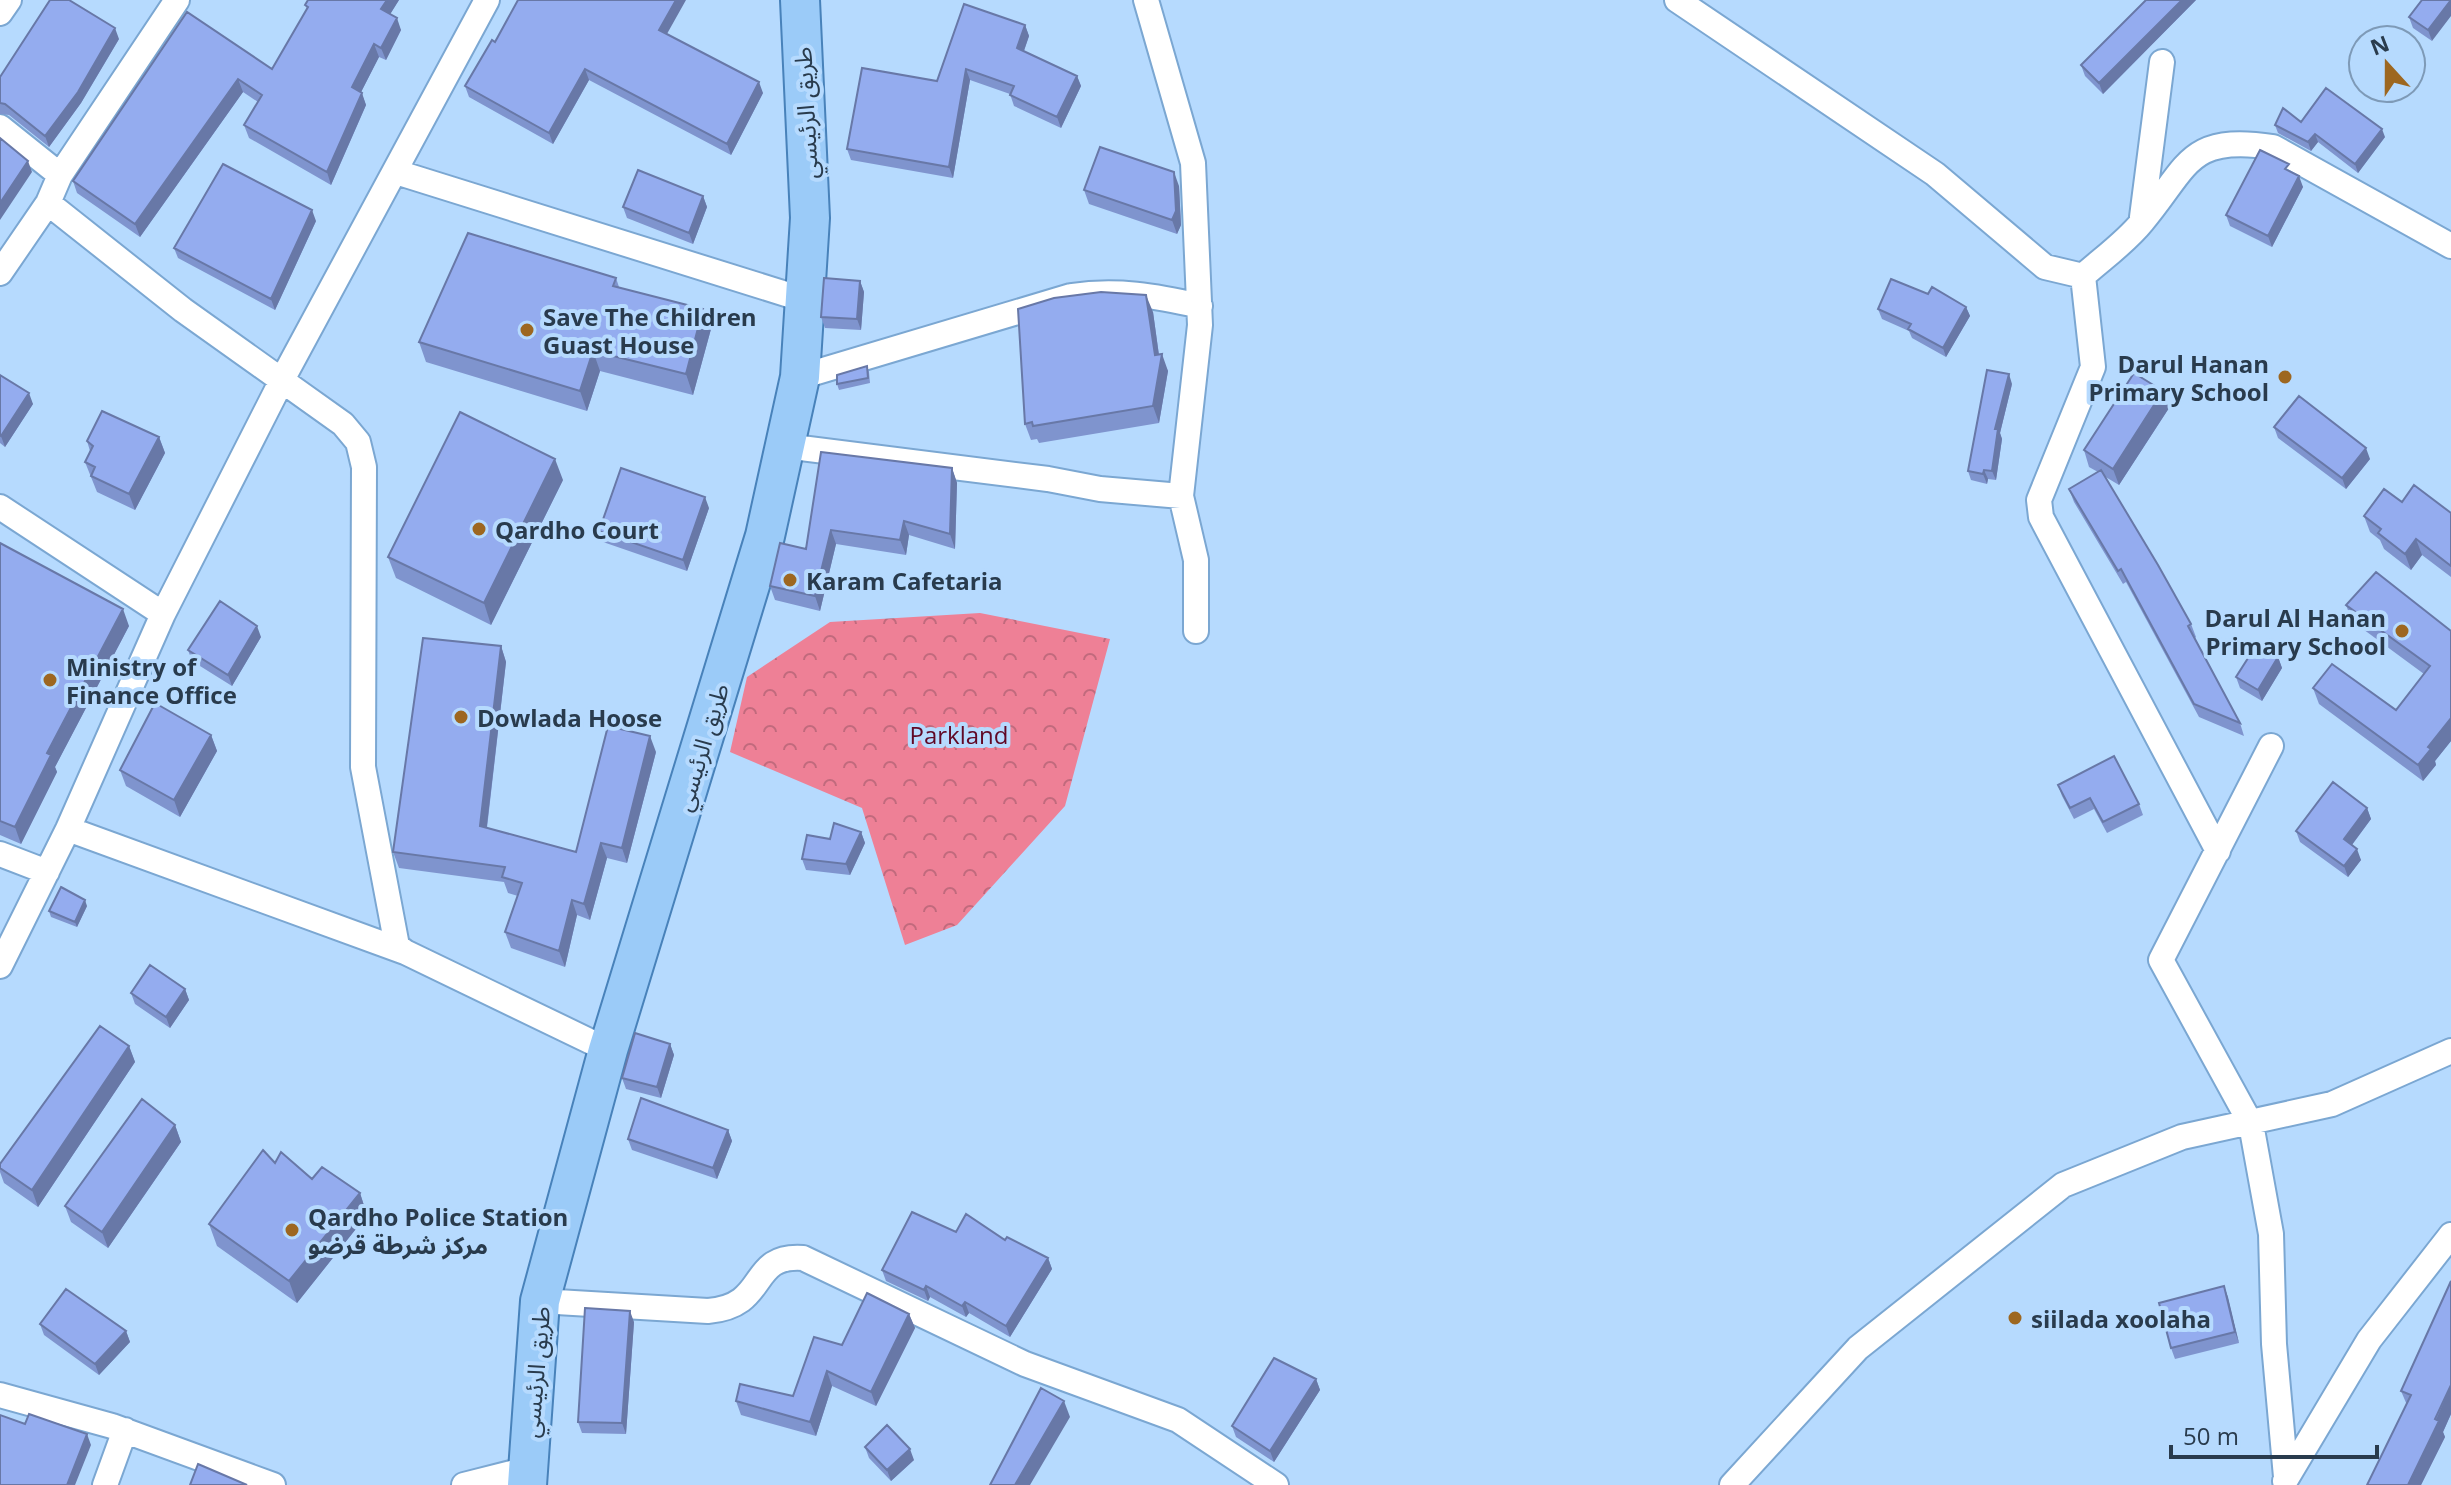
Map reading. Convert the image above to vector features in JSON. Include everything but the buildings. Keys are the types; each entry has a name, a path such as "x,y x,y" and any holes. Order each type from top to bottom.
{"main road":[{"name":"طريق الرئيسي","path":"527,1477 540,1301 608,1050 765,536 800,377 810,218 800,0"}],"street":[{"path":"0,273 48,203 60,175 177,0"},
{"path":"0,966 68,829 163,614 283,378 487,0"},
{"path":"1146,0 1193,163 1200,306 1181,496 1196,560 1196,631"},
{"path":"1677,0 1935,174 2045,267 2083,276"},
{"path":"2142,223 2162,62"},
{"path":"0,127 60,175"},
{"path":"2083,276 2142,223 2176,172 2209,146 2242,142 2273,147 2451,246"},
{"path":"396,172 805,300"},
{"path":"48,203 183,310 283,378 343,424 358,442 364,467 363,767 397,946 405,952"},
{"path":"2083,276 2093,367 2039,500 2041,517 2218,851"},
{"path":"800,377 1071,296 1105,291 1141,293 1200,306"},
{"path":"785,446 1048,479 1100,489 1181,496"},
{"path":"0,507 163,614"},
{"path":"2271,746 2161,960 2251,1124 2271,1234 2274,1344 2285,1481"},
{"path":"68,829 405,952 608,1050"},
{"path":"0,854 47,872"},
{"path":"1732,1485 1858,1348 2063,1185 2182,1137 2332,1104 2451,1051"},
{"path":"2285,1481 2369,1340 2451,1235"},
{"path":"540,1301 730,1309 746,1298 773,1261 786,1257 803,1258 1025,1364 1178,1420 1276,1485"},
{"path":"0,1395 125,1430 273,1485"},
{"path":"105,1485 125,1430"},
{"path":"464,1485 527,1477"}],"green space":[{"name":"Parkland","path":"980,613 1110,639 1065,806 957,925 905,945 862,808 730,752 747,677 830,622"}],"place":[{"name":"Save The Children Guast House","path":"527,330"},
{"name":"Darul Hanan Primary School","path":"2285,377"},
{"name":"Qardho Court","path":"479,529"},
{"name":"Karam Cafetaria","path":"790,580"},
{"name":"Darul Al Hanan Primary School","path":"2402,631"},
{"name":"Ministry of Finance Office","path":"50,680"},
{"name":"Dowlada Hoose","path":"461,717"},
{"name":"Qardho Police Station مركز شرطة قرضو","path":"292,1230"},
{"name":"siilada xoolaha","path":"2015,1318"}]}
